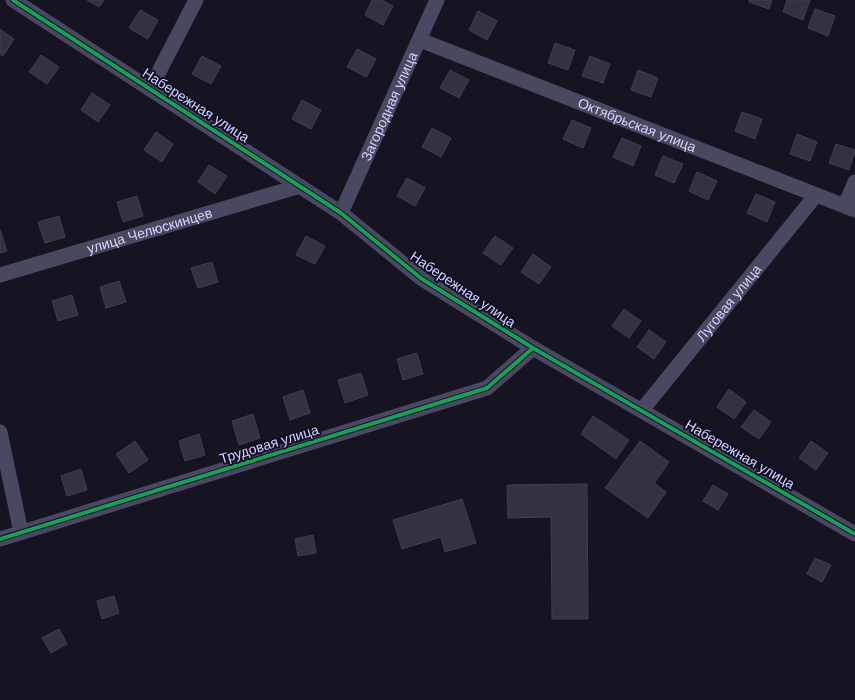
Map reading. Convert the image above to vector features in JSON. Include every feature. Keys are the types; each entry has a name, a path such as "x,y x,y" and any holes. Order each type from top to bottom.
{"street":[{"name":"Набережная улица","path":"13,0 341,213 422,279 533,348 855,534"},
{"path":"150,89 196,0"},
{"name":"Загородная улица","path":"341,213 437,0"},
{"name":"Октябрьская улица","path":"420,40 850,208"},
{"path":"850,208 855,182"},
{"name":"улица Челюскинцев","path":"0,275 300,186"},
{"name":"Луговая улица","path":"642,410 816,195"},
{"name":"Трудовая улица","path":"0,539 487,388 533,348"},
{"path":"0,432 21,532"}],"building":[{"path":"87,0 104,0 99,7"},
{"path":"372,0 382,0 393,6 383,25 365,15"},
{"path":"749,0 772,0 769,9 749,2"},
{"path":"787,0 810,0 803,20 783,12"},
{"path":"815,9 835,16 828,36 808,28"},
{"path":"140,10 158,20 148,39 129,28"},
{"path":"478,11 497,21 487,40 469,30"},
{"path":"0,29 14,39 3,56 0,54"},
{"path":"555,43 575,50 568,70 548,63"},
{"path":"357,49 376,59 366,77 347,67"},
{"path":"41,55 59,67 47,84 29,72"},
{"path":"202,56 221,66 211,84 192,74"},
{"path":"590,56 610,64 603,83 582,76"},
{"path":"450,70 469,80 459,98 440,88"},
{"path":"638,70 658,78 651,97 631,90"},
{"path":"92,93 110,105 98,122 81,110"},
{"path":"302,100 321,110 311,129 292,119"},
{"path":"742,112 762,119 755,139 735,131"},
{"path":"572,120 591,128 583,148 563,139"},
{"path":"432,128 451,138 441,157 422,147"},
{"path":"156,132 173,144 162,162 144,150"},
{"path":"797,134 817,142 810,161 790,154"},
{"path":"622,138 641,146 633,166 613,157"},
{"path":"836,144 855,150 849,170 829,163"},
{"path":"663,156 683,164 674,183 655,175"},
{"path":"209,165 227,176 215,194 198,182"},
{"path":"697,172 717,181 708,200 689,191"},
{"path":"407,178 425,188 415,206 397,196"},
{"path":"756,194 775,202 767,222 747,213"},
{"path":"137,196 143,216 123,222 117,202"},
{"path":"59,216 65,237 45,243 38,222"},
{"path":"0,230 7,251 0,253"},
{"path":"306,236 325,246 315,264 296,255"},
{"path":"495,236 513,248 501,265 483,253"},
{"path":"533,254 551,267 539,284 521,272"},
{"path":"212,262 218,282 198,288 191,268"},
{"path":"119,281 126,302 106,308 100,287"},
{"path":"72,295 78,315 58,321 52,301"},
{"path":"624,309 641,321 629,338 612,326"},
{"path":"649,330 666,342 654,359 637,347"},
{"path":"417,353 423,374 403,380 397,359"},
{"path":"361,373 368,395 345,403 338,380"},
{"path":"729,389 746,402 734,419 717,407"},
{"path":"303,390 310,413 290,420 283,397"},
{"path":"754,410 771,422 759,439 741,427"},
{"path":"253,414 260,438 239,445 232,421"},
{"path":"593,416 629,440 616,459 581,434"},
{"path":"199,434 205,455 185,461 179,441"},
{"path":"135,441 148,460 129,473 116,454"},
{"path":"640,441 669,462 654,483 666,492 648,518 605,488"},
{"path":"811,441 828,453 816,470 799,458"},
{"path":"81,469 87,490 67,496 61,476"},
{"path":"587,484 588,619 552,619 551,517 508,518 507,485"},
{"path":"713,485 728,494 718,510 703,501"},
{"path":"462,499 476,543 445,552 441,537 402,549 393,520"},
{"path":"313,535 316,553 298,556 295,539"},
{"path":"815,558 831,565 822,582 807,574"},
{"path":"114,596 119,613 102,619 97,601"},
{"path":"59,629 67,644 51,653 42,638"}],"cycle path":[{"path":"13,0 341,213 422,279 533,348 855,534"},
{"path":"0,539 487,388 533,348"}]}
